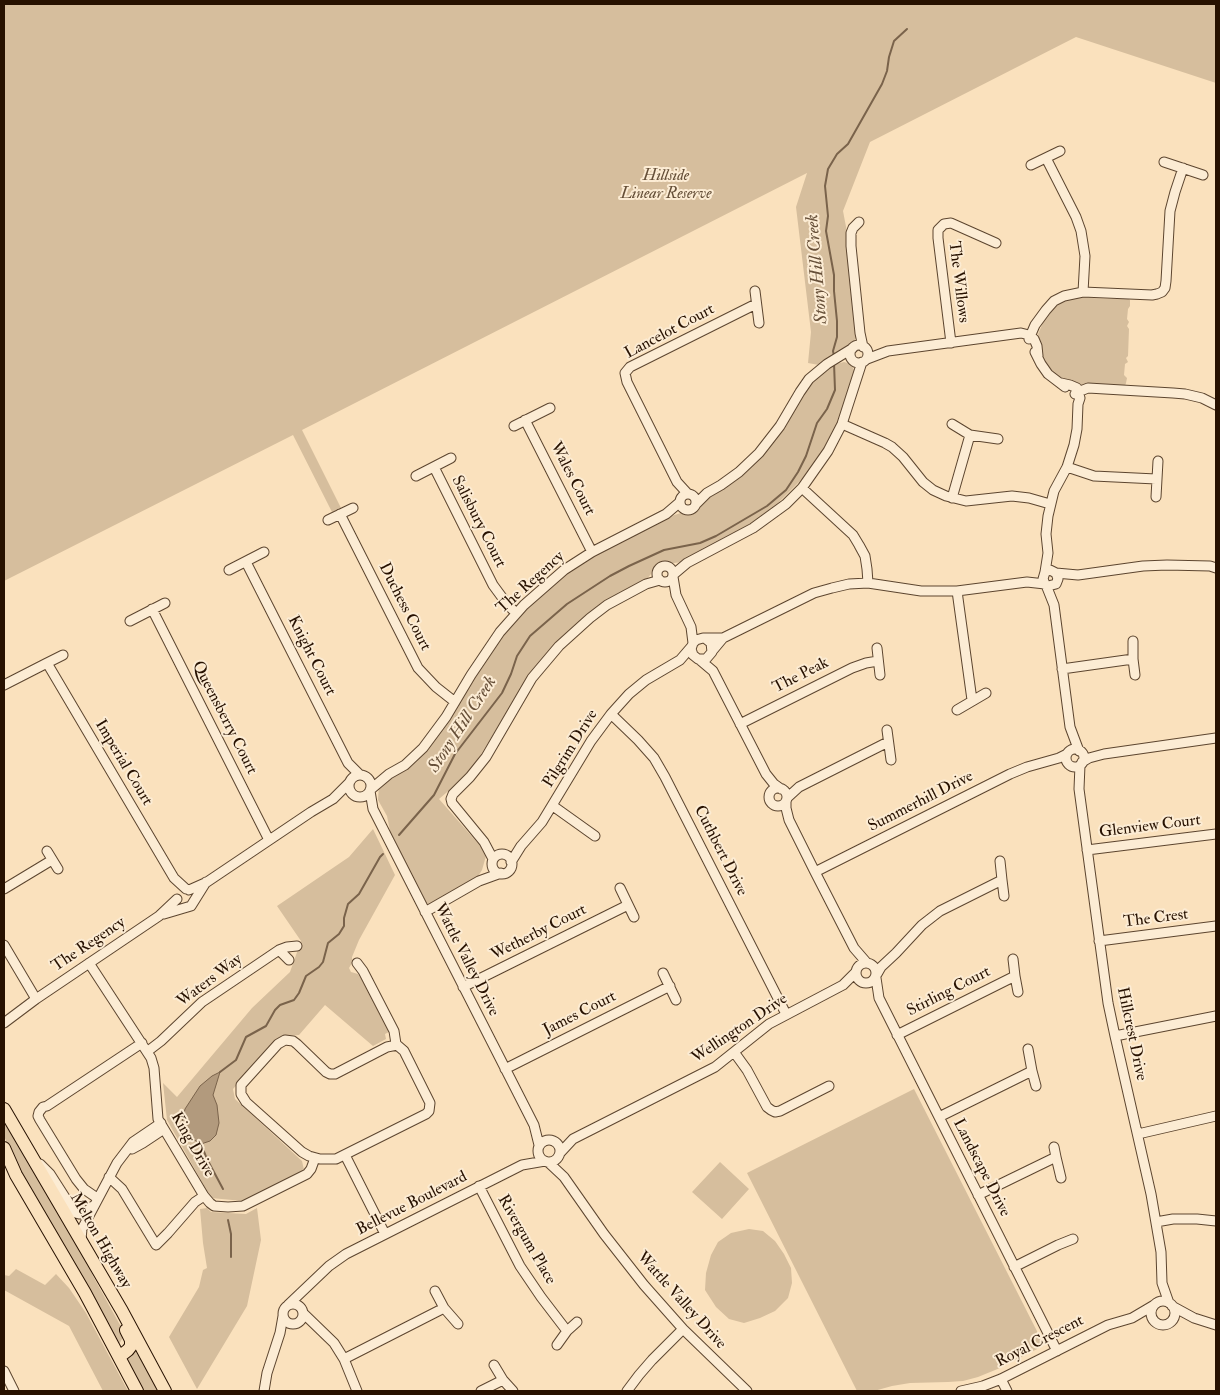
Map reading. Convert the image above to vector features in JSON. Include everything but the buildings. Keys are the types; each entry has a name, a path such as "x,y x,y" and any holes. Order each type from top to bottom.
{"highway":[{"name":"Melton Highway","path":"4,1109 122,1311 162,1386"},
{"path":"4,1148 16,1175 85,1293 137,1391"},
{"path":"82,1242 93,1270 131,1340 130,1348 119,1356"}],"street":[{"path":"1031,165 1060,151"},
{"path":"1046,158 1076,217 1081,231 1085,256 1083,292"},
{"path":"1164,162 1203,175"},
{"path":"1183,168 1174,192 1170,211 1166,281 1162,292 1152,295 1083,292 1064,296 1054,301 1046,310 1030,337 1041,364 1048,374 1078,393 1088,388 1185,394 1202,398 1216,405"},
{"path":"859,222 853,228 851,238 860,332 859,348"},
{"name":"The Willows","path":"951,343 938,230 944,224 951,223 998,244"},
{"path":"755,291 759,323"},
{"name":"Lancelot Court","path":"687,501 627,382 625,373 630,367 756,304"},
{"path":"837,359 859,360 888,352 951,343 1011,336 1030,337"},
{"path":"500,859 495,871 501,873 509,870 500,859 484,842 452,803 451,799 453,794 486,757 532,678 555,650 607,605 660,578 670,581 687,563 753,528 786,504 802,488 828,451 842,424 855,381 859,360 868,354 859,348"},
{"path":"859,360 851,353 859,348 888,352"},
{"name":"The Regency","path":"370,790 423,748 441,725 500,632 516,613 541,589 564,570 592,552 666,514 687,501 707,493 739,472 759,452 780,426 809,379 819,370 859,348"},
{"path":"1056,584 1058,579 1050,573 1046,526 1054,491 1067,467 1076,438 1078,393"},
{"path":"514,426 550,408"},
{"name":"Wales Court","path":"525,420 592,552"},
{"path":"842,424 892,447 929,487 952,498 966,501 998,496 1012,496 1029,498 1050,504"},
{"path":"952,424 970,434 998,439"},
{"path":"952,498 970,434"},
{"name":"Salisbury Court","path":"416,476 451,458"},
{"path":"1156,496 1158,461"},
{"name":"Salisbury Court","path":"434,467 493,585 516,613"},
{"path":"1067,467 1094,476 1156,479"},
{"path":"802,488 860,545 865,556 868,583"},
{"path":"328,520 353,508"},
{"name":"Duchess Court","path":"340,514 418,668 436,688 455,702"},
{"path":"229,570 264,552"},
{"name":"Knight Court","path":"246,562 348,764 350,782"},
{"path":"660,578 662,566 687,563"},
{"path":"699,659 709,657 723,638 814,592 849,584 868,583 921,591 957,592 1027,582 1050,573 1078,575 1155,565 1214,567"},
{"path":"667,566 672,569 676,595 691,627 693,655 713,671 766,774 784,795 789,820 815,872 854,948 868,963 875,967 876,976"},
{"path":"1045,584 1043,579 1050,573"},
{"path":"1027,582 1051,586 1078,575"},
{"path":"660,578 676,595"},
{"name":"Hillcrest Drive","path":"1045,584 1054,605"},
{"name":"Hillcrest Drive","path":"1056,584 1054,605 1070,727 1077,760 1074,773 1079,789 1099,941 1115,1036 1156,1222 1162,1283 1170,1304"},
{"path":"957,592 972,700"},
{"path":"130,621 164,603"},
{"name":"Queensberry Court","path":"152,609 269,840"},
{"path":"691,627 711,643 713,671"},
{"path":"692,645 696,640 723,638"},
{"path":"1133,641 1135,675"},
{"name":"Pilgrim Drive","path":"479,881 500,859 521,846 542,822 591,741 629,694 646,680 680,660 692,645"},
{"path":"877,648 880,675"},
{"path":"4,685 63,655"},
{"name":"Pilgrim Drive","path":"680,660 699,659"},
{"path":"1062,668 1133,660"},
{"name":"The Peak","path":"740,724 852,668 878,661"},
{"name":"Imperial Court","path":"47,663 182,893 194,894 195,900"},
{"path":"957,710 986,693"},
{"name":"Cuthbert Drive","path":"611,714 654,758 666,777 786,1014"},
{"name":"Hillcrest Drive","path":"1070,727 1066,759 1077,760"},
{"path":"887,730 891,760"},
{"name":"Summerhill Drive","path":"1042,763 1077,760 1104,754 1216,738"},
{"path":"784,795 888,742"},
{"name":"Summerhill Drive","path":"815,872 1010,774 1059,758 1068,753"},
{"name":"Knight Court","path":"348,764 362,776"},
{"path":"362,776 370,783 370,790 365,796 357,797 350,792 349,786 354,777 362,776 390,774"},
{"path":"766,774 770,794 769,800 789,820"},
{"name":"The Regency","path":"5,1019 159,916 182,893 206,882 333,799 350,782"},
{"name":"Wattle Valley Drive","path":"370,790 373,809 534,1125 538,1147"},
{"path":"770,794 773,790 784,795"},
{"path":"776,806 783,805 784,795"},
{"name":"The Regency","path":"333,799 357,797"},
{"name":"Wattle Valley Drive","path":"357,797 373,809"},
{"path":"553,806 595,836"},
{"name":"Glenview Court","path":"1087,850 1216,834"},
{"path":"46,851 58,869"},
{"path":"4,889 52,860"},
{"path":"1000,861 1004,896"},
{"name":"Pilgrim Drive","path":"425,912 479,881 501,873"},
{"path":"854,948 857,978 862,983 869,983 881,967 922,924 940,911 1002,880"},
{"name":"The Regency","path":"159,916 193,904 206,882"},
{"path":"620,888 634,917"},
{"path":"182,893 180,905 186,907"},
{"name":"Wetherby Court","path":"463,987 628,905"},
{"name":"The Crest","path":"1099,941 1216,926"},
{"path":"4,945 36,999"},
{"name":"Waters Way","path":"148,1051 202,1002 279,950 297,946"},
{"path":"279,950 289,960"},
{"name":"Stirling Court","path":"1013,958 1018,992"},
{"path":"856,970 861,964 879,963 888,960"},
{"path":"357,963 394,1031 396,1044 402,1049 430,1103 429,1111 345,1155 329,1160 315,1158 302,1152 246,1102 241,1094 241,1085 278,1044 285,1040 290,1040 297,1044 330,1074 336,1074 396,1044"},
{"name":"King Drive","path":"89,964 148,1051 153,1062 158,1119 208,1201 214,1206 243,1206 307,1174 310,1172 315,1158"},
{"name":"Wellington Drive","path":"843,985 856,970"},
{"path":"663,973 676,1000"},
{"name":"Landscape Drive","path":"876,976 879,998 1057,1351"},
{"name":"Stirling Court","path":"897,1035 1015,976"},
{"name":"Wellington Drive","path":"552,1140 573,1139 710,1070 757,1033 786,1014 843,985 862,983"},
{"name":"Landscape Drive","path":"862,983 879,998"},
{"name":"James Court","path":"505,1069 670,986"},
{"path":"1115,1036 1216,1016"},
{"path":"95,1202 78,1183 38,1116 39,1112 43,1107 142,1043"},
{"path":"1028,1049 1036,1086"},
{"path":"734,1052 747,1070 767,1107 775,1112 829,1086"},
{"path":"939,1117 1032,1071"},
{"path":"1138,1134 1216,1116"},
{"name":"Wattle Valley Drive","path":"534,1125 552,1140"},
{"path":"82,1242 82,1229 117,1163 133,1142 163,1126"},
{"name":"Wellington Drive","path":"560,1155 573,1139"},
{"path":"544,1140 552,1140 560,1147 560,1155 554,1161 546,1162 539,1156 538,1147 544,1140"},
{"name":"Bellevue Boulevard","path":"522,1165 538,1147"},
{"path":"1054,1147 1061,1178"},
{"path":"28,1151 50,1174 75,1213 85,1213 95,1202"},
{"path":"345,1155 385,1234"},
{"name":"Wattle Valley Drive","path":"560,1155 564,1177"},
{"path":"978,1195 1056,1157"},
{"name":"Wattle Valley Drive","path":"546,1162 564,1177 617,1252 683,1330 747,1391"},
{"name":"Bellevue Boulevard","path":"264,1391 269,1366 280,1333 284,1310 336,1260 522,1165 546,1162"},
{"path":"109,1177 122,1189 156,1245 195,1202 204,1196"},
{"name":"Rivergum Place","path":"479,1186 520,1266 567,1332"},
{"path":"1156,1222 1173,1219 1197,1219 1216,1222"},
{"path":"1014,1267 1073,1239"},
{"name":"Bellevue Boulevard","path":"269,1366 299,1317 307,1292 320,1275"},
{"name":"Hillcrest Drive","path":"1155,1304 1162,1283"},
{"path":"435,1291 444,1308 458,1324"},
{"path":"1170,1304 1174,1313 1170,1323 1160,1325 1154,1321 1151,1311 1155,1304 1165,1301 1194,1318 1216,1325"},
{"path":"288,1305 293,1304 299,1317 305,1323 319,1328 334,1343 344,1359 357,1391"},
{"name":"Royal Crescent","path":"961,1391 1001,1380 1108,1325 1132,1318 1155,1304"},
{"path":"344,1359 444,1308"},
{"path":"283,1316 287,1321 299,1317"},
{"name":"Royal Crescent","path":"1132,1318 1154,1321"},
{"path":"1172,1320 1194,1318"},
{"path":"557,1345 577,1322"},
{"path":"627,1391 639,1374 683,1330"},
{"path":"494,1365 512,1391"},
{"path":"4,1371 14,1391"},
{"path":"481,1391 503,1380"},
{"path":"1001,1380 1007,1391"}],"green space":[{"name":"Hillside Linear Reserve","path":"4,4 1216,4 1216,83 1076,37 870,142 843,211 847,232 856,338 850,347 819,365 808,363 811,332 796,207 807,173 302,430 341,508 332,512 293,435 4,581"},
{"path":"1089,296 1092,298 1116,299 1119,297 1130,300 1127,319 1129,329 1128,356 1126,358 1128,362 1125,364 1124,375 1127,378 1125,386 1099,384 1083,387 1064,380 1049,369 1041,354 1038,334 1046,316 1059,303 1073,297"},
{"path":"844,362 851,364 854,370 852,385 832,439 814,467 771,510 737,532 682,562 658,565 647,579 603,604 567,632 551,649 520,691 473,767 439,799 482,848 486,856 482,870 477,878 435,903 428,904 421,900 392,841 387,816 378,800 379,785 401,772 424,751 449,720 506,629 526,606 570,570 594,554 668,517 695,511 702,500 736,480 769,448 782,431 803,394 815,379 836,364"},
{"path":"373,829 395,875 359,940 349,968 351,972 358,974 366,987 389,1032 385,1034 386,1039 373,1046 325,1005 299,1035 282,1036 233,1089 235,1099 302,1161 304,1170 243,1201 211,1198 167,1120 163,1083 177,1097 252,1008 290,972 301,941 277,906 349,857"},
{"path":"914,1089 1043,1343 1041,1347 1000,1368 963,1381 910,1383 874,1391 857,1391 747,1173"},
{"path":"4,1117 79,1245 93,1276 125,1334 118,1346 15,1162 4,1136"},
{"path":"720,1162 749,1189 722,1219 692,1192"},
{"path":"207,1208 211,1212 246,1214 257,1208 261,1240 247,1306 197,1389 169,1337 199,1287 203,1270 207,1268 200,1209"},
{"path":"749,1229 763,1231 775,1241 791,1268 792,1283 788,1298 775,1311 744,1323 729,1319 716,1307 705,1290 706,1273 711,1255 718,1242 731,1233"},
{"path":"16,1269 45,1285 56,1274 69,1288 86,1313 128,1391 103,1391 69,1326 4,1290 4,1275 9,1276"},
{"path":"134,1345 161,1391 141,1391 124,1358"}],"shaded area":[{"path":"220,1072 213,1095 217,1105 219,1123 216,1135 210,1141 201,1144 191,1138 182,1122 185,1109 200,1086"}],"waterway":[{"name":"Stony Hill Creek","path":"834,356 837,321 834,275 826,231 828,216 825,186 828,169 837,154 848,144 882,84 894,41 907,29"},
{"name":"Stony Hill Creek","path":"399,835 434,795 455,754 502,693 517,656 530,636 567,604 610,576 664,550 700,543 716,536 767,506 786,490 806,456 817,423 827,409 835,390 834,363"},
{"name":"Stony Hill Creek","path":"220,1072 236,1060 246,1037 266,1026 280,1005 294,1000 306,976 323,962 328,943 339,934 344,926 348,904 359,894 383,854"},
{"name":"Stony Hill Creek","path":"201,1144 223,1189"},
{"name":"Stony Hill Creek","path":"228,1220 231,1234 231,1257"}]}
